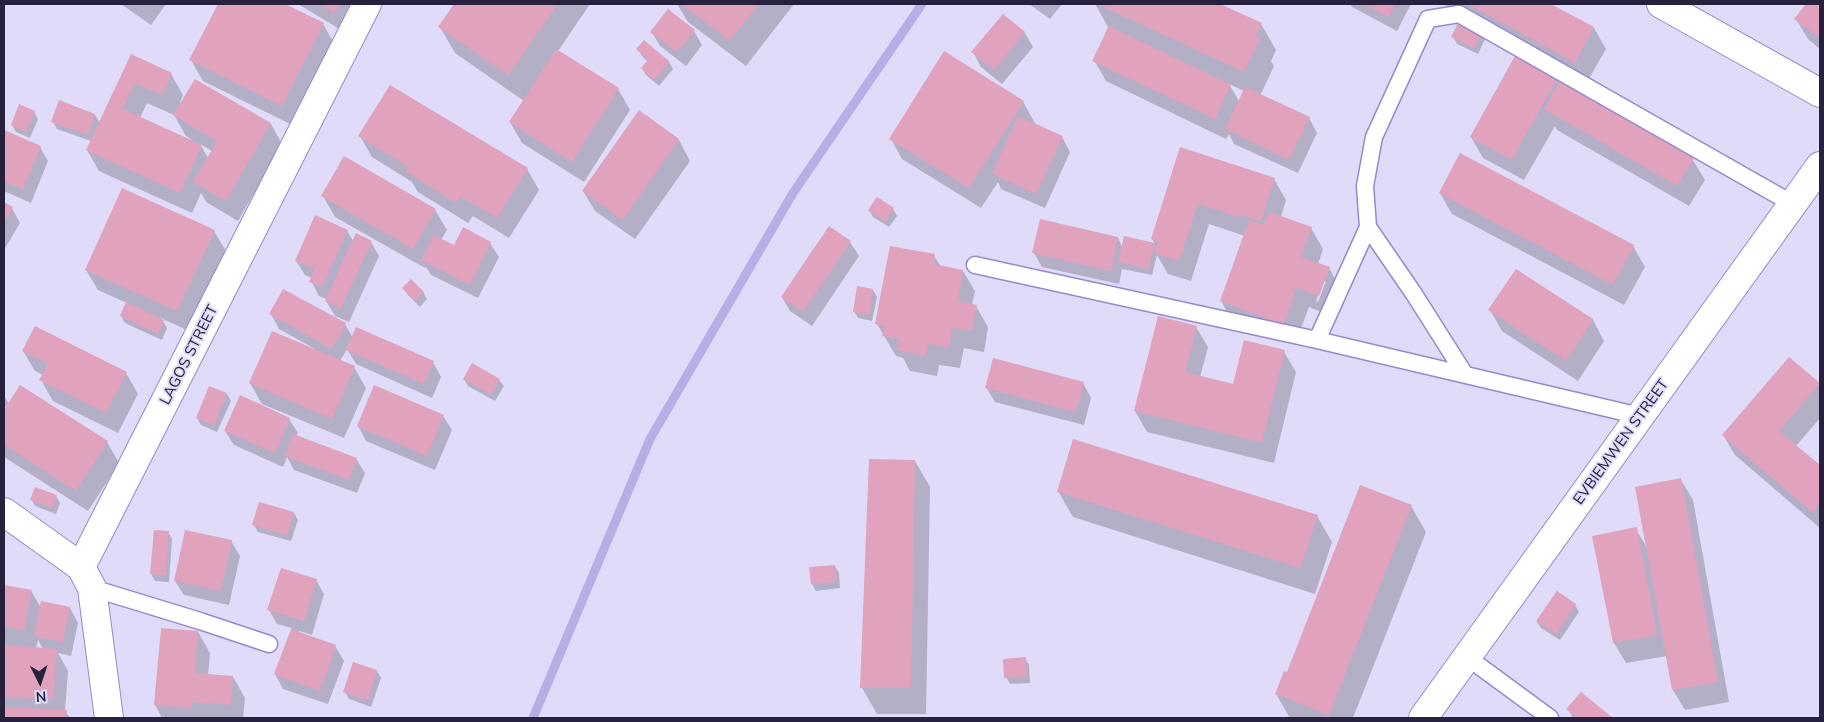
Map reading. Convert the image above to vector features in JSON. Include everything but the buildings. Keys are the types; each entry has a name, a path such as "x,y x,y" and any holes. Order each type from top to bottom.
{"street":[{"name":"LAGOS STREET","path":"87,578 367,4"},
{"path":"1662,4 1820,93"},
{"name":"EVBIEMWEN STREET","path":"1423,718 1820,166"},
{"path":"4,512 87,578 109,718"}],"lane":[{"path":"1464,373 1414,294 1368,228 1364,186 1374,136 1428,19 1459,14 1793,204"},
{"path":"1317,340 1368,228"},
{"path":"975,265 1464,373 1640,416"},
{"path":"87,578 269,644"},
{"path":"1467,657 1550,718"}],"waterway":[{"path":"533,718 650,439 793,193 922,4"}]}
